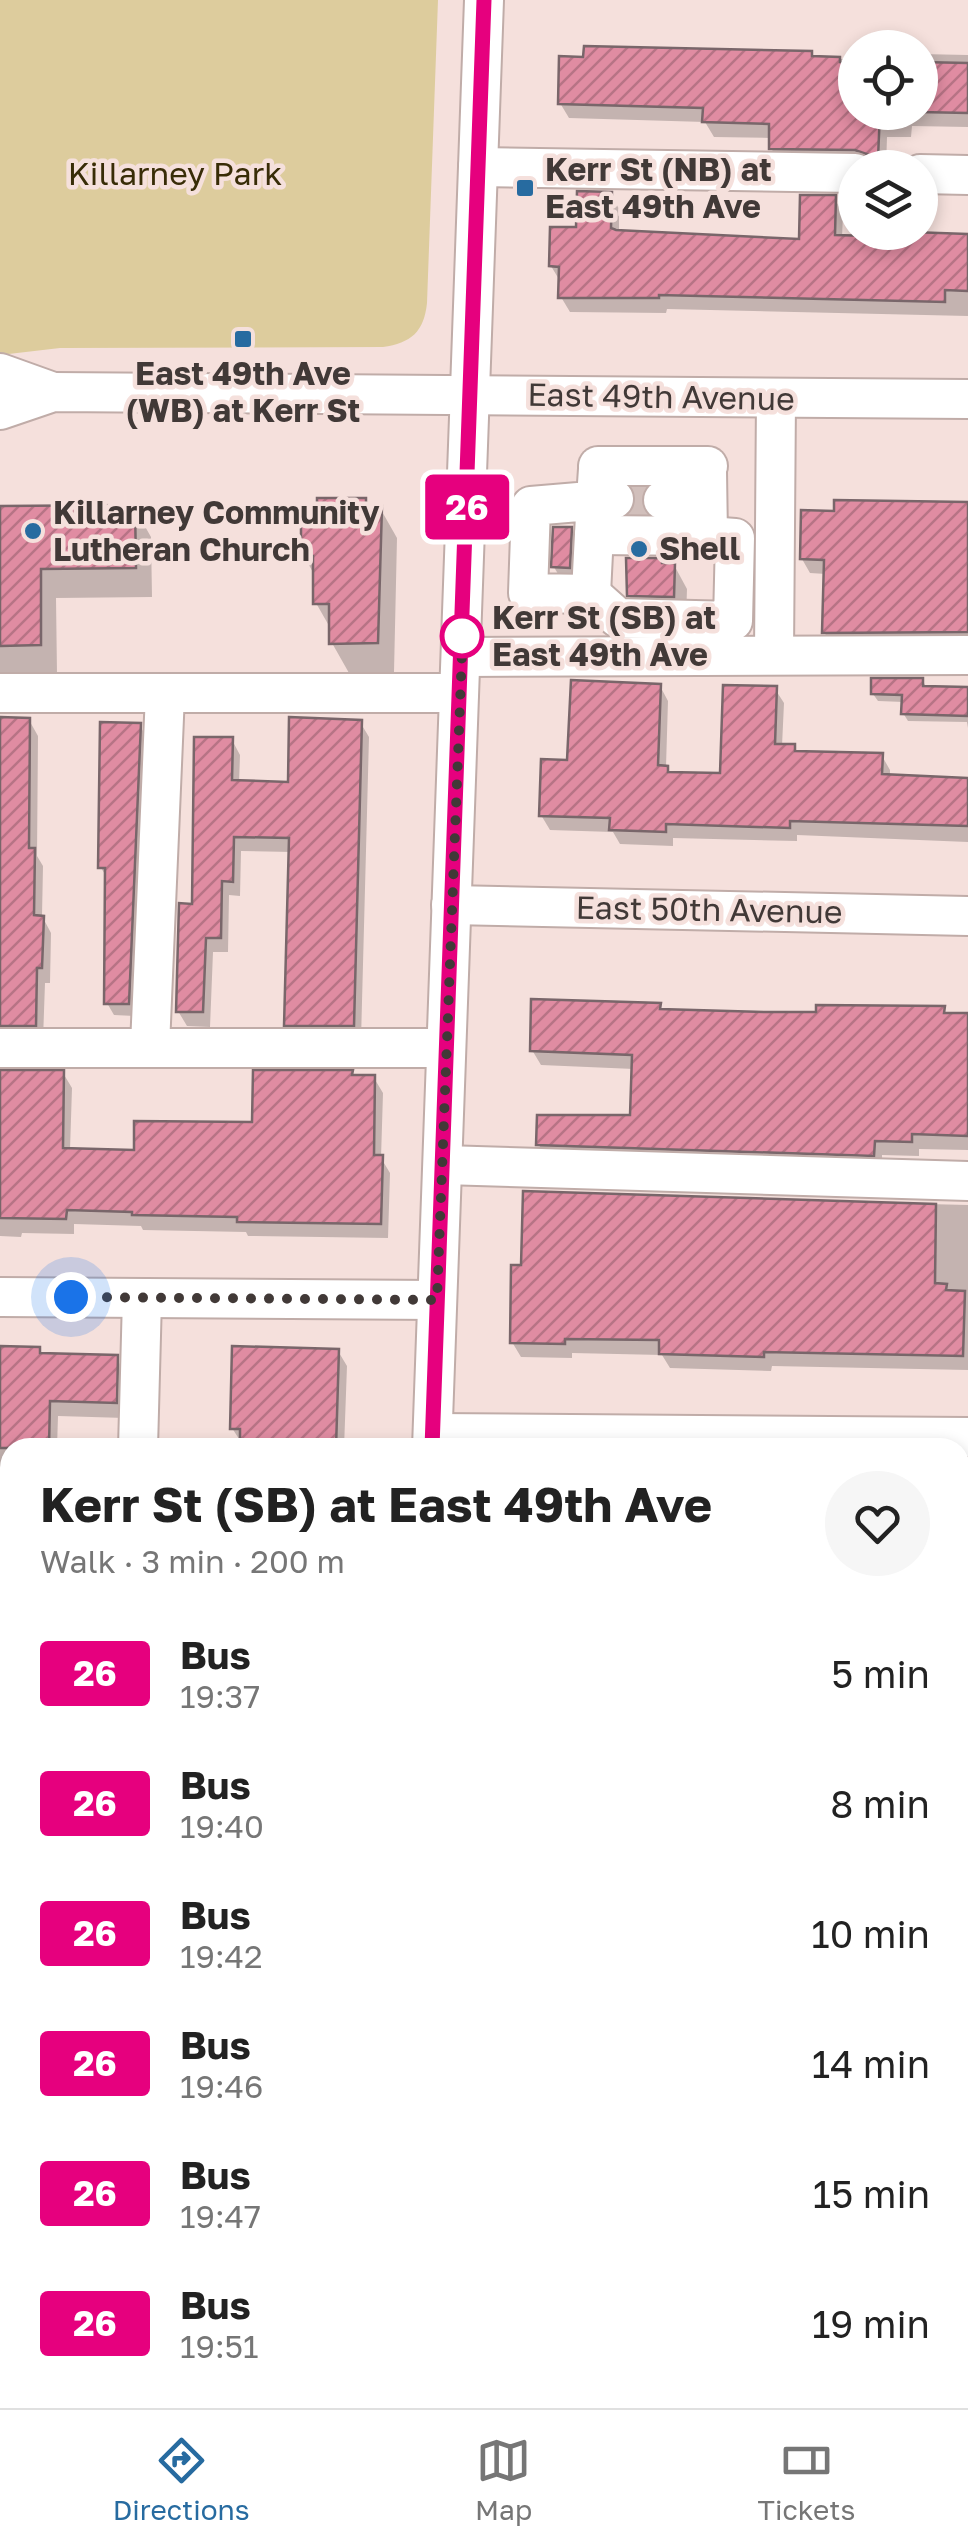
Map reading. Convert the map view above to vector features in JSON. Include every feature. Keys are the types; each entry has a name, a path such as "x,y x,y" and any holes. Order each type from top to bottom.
{"street":[{"path":"432,1438 484,0"},
{"path":"478,167 838,173"},
{"path":"938,174 968,175"},
{"name":"East 49th Avenue","path":"0,372 54,392"},
{"name":"East 49th Avenue","path":"0,410 54,392 968,399"},
{"path":"774,654 776,399"},
{"path":"600,494 707,493"},
{"path":"707,493 735,538 733,621 618,618 591,594 528,593 531,506 600,494 707,493"},
{"path":"663,500 707,493"},
{"path":"591,594 600,494"},
{"path":"0,693 165,694 774,654 968,655"},
{"path":"150,1046 165,694"},
{"name":"East 50th Avenue","path":"451,905 968,916"},
{"path":"0,1048 446,1048"},
{"path":"444,1165 968,1181"},
{"path":"0,1297 437,1300"},
{"path":"138,1438 142,1298"},
{"path":"913,1438 968,1437"}],"green space":[{"name":"Killarney Park","path":"0,0 438,0 427,303 419,329 401,343 383,347 60,348 0,355"}],"building":[{"path":"584,46 812,51 812,56 838,57 838,130 879,130 878,150 769,149 769,124 702,122 703,108 558,104 559,56 583,57"},
{"path":"938,62 968,63 968,113 938,112"},
{"path":"577,191 612,192 611,228 616,230 799,239 800,195 836,195 838,250 938,250 938,233 968,234 968,291 945,290 945,302 659,295 558,298 559,267 549,266 550,227 576,227"},
{"path":"317,498 366,498 366,506 382,506 378,643 329,644 329,604 313,604 313,556 301,556 301,506 317,506"},
{"path":"834,500 968,502 968,632 822,633 824,560 800,559 801,510 834,511"},
{"path":"135,505 136,568 41,569 41,645 0,646 0,506"},
{"path":"553,527 572,527 570,568 551,567"},
{"path":"626,558 662,558 662,563 675,563 674,597 627,596"},
{"path":"871,678 923,678 923,686 968,687 968,716 901,714 902,695 871,694"},
{"path":"571,680 661,684 658,765 668,766 668,772 720,773 723,685 777,686 775,744 795,744 795,751 883,753 882,774 968,778 968,826 790,821 790,828 666,824 666,832 609,830 610,818 539,816 541,759 567,760"},
{"path":"0,717 30,718 29,848 35,848 34,915 44,916 42,968 37,968 36,1026 0,1026"},
{"path":"289,717 362,720 354,1026 284,1026 289,838 234,837 233,882 222,881 221,938 206,938 203,1012 176,1012 179,903 192,904 194,737 233,737 232,780 288,782"},
{"path":"100,722 141,723 129,1004 104,1004 105,868 98,868"},
{"path":"531,999 661,1003 660,1009 764,1012 816,1012 816,1005 945,1006 944,1013 968,1013 968,1136 912,1134 912,1142 875,1141 874,1156 536,1145 537,1115 630,1115 632,1055 530,1051"},
{"path":"0,1070 64,1070 63,1148 134,1150 134,1121 252,1122 253,1070 353,1070 352,1075 375,1075 374,1155 383,1155 381,1224 237,1222 237,1217 67,1210 66,1219 0,1218"},
{"path":"523,1191 936,1204 935,1283 947,1284 946,1290 965,1291 963,1356 659,1354 659,1340 510,1343 511,1265 521,1265"},
{"path":"0,1346 40,1347 40,1353 118,1355 117,1403 50,1401 49,1438 0,1438"},
{"path":"232,1346 339,1349 336,1438 240,1438 240,1429 230,1429"}],"tunnel":[{"path":"614,499 663,500"}],"bus line":[{"name":"26","path":"432,1438 484,0"}],"place":[{"name":"Kerr St (NB) at East 49th Ave","path":"525,188"},
{"name":"East 49th Ave (WB) at Kerr St","path":"243,339"},
{"name":"Killarney Community Lutheran Church","path":"33,531"},
{"name":"Shell","path":"639,549"},
{"name":"Kerr St (SB) at East 49th Ave","path":"462,636"}],"route":[{"path":"71,1297 437,1300 463,626 462,636"}]}
